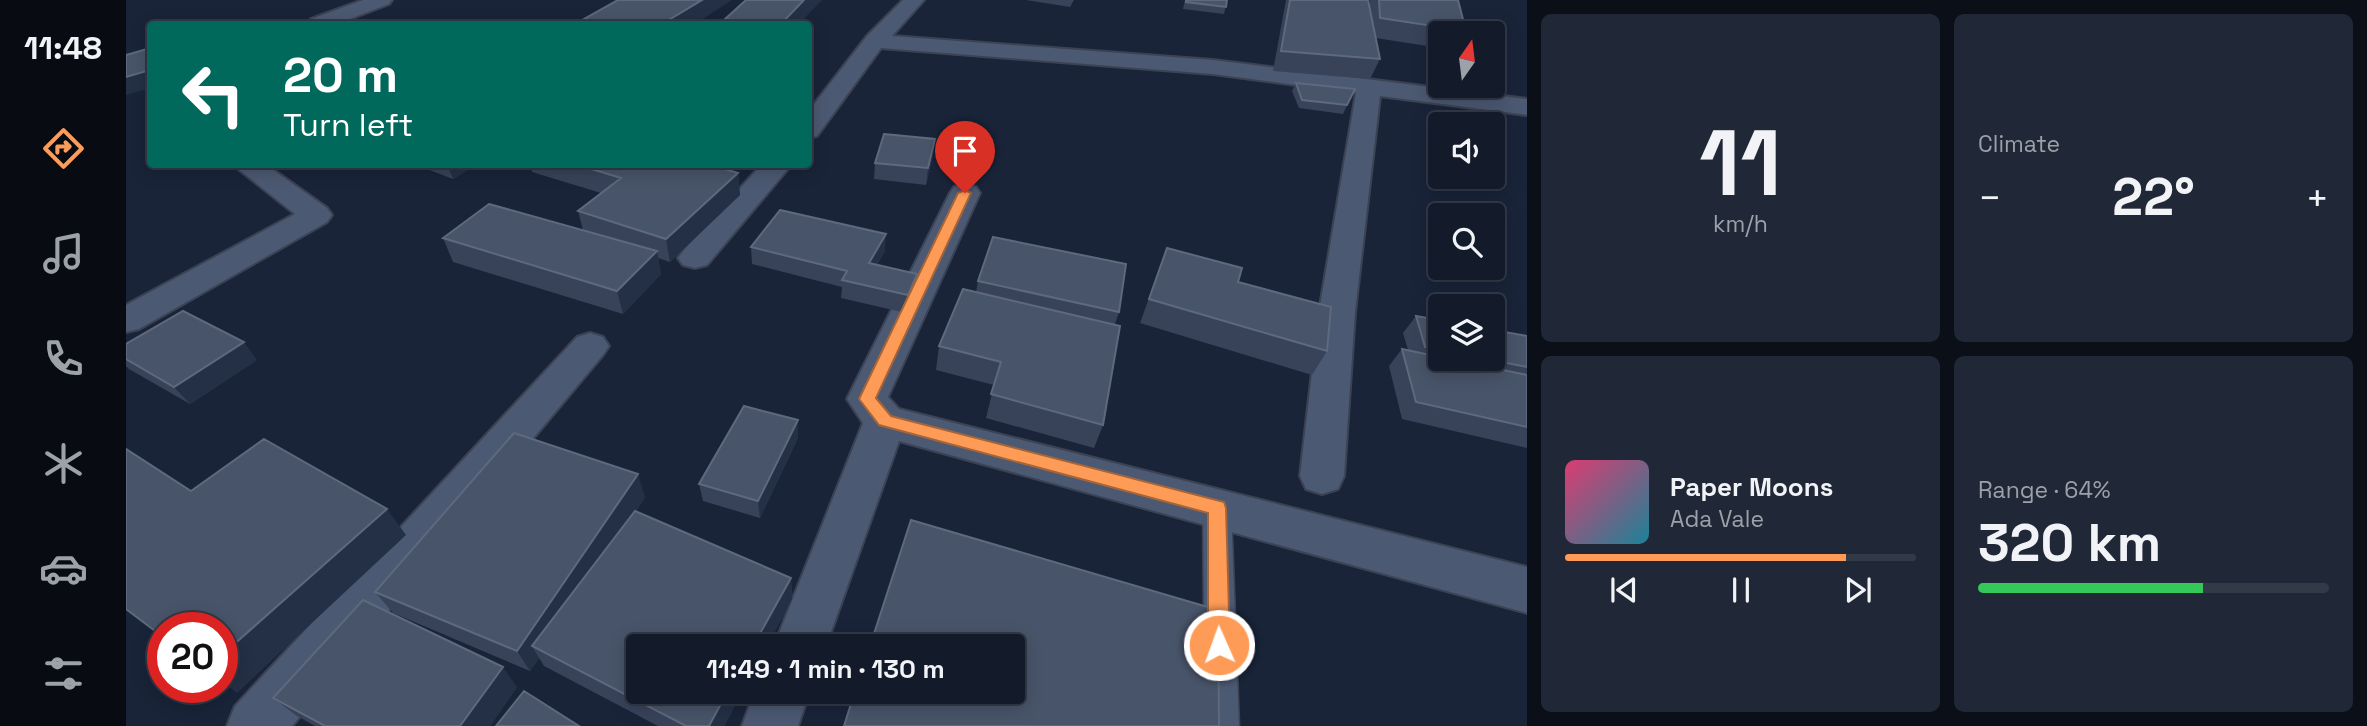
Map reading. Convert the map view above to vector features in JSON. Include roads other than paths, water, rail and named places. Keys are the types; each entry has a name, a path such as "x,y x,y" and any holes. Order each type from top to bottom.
{"street":[{"path":"327,21 382,0"},
{"path":"812,125 875,41 914,0"},
{"path":"875,41 1213,67 1527,107"},
{"path":"1322,476 1337,312 1369,87"},
{"path":"126,320 316,215 251,168"},
{"path":"695,258 774,168"},
{"path":"965,193 867,399 885,421 1527,590"},
{"path":"255,726 590,346"},
{"path":"805,634 885,421"},
{"path":"770,726 778,704"}],"lane":[{"path":"1217,508 1215,537 1222,726"}]}
